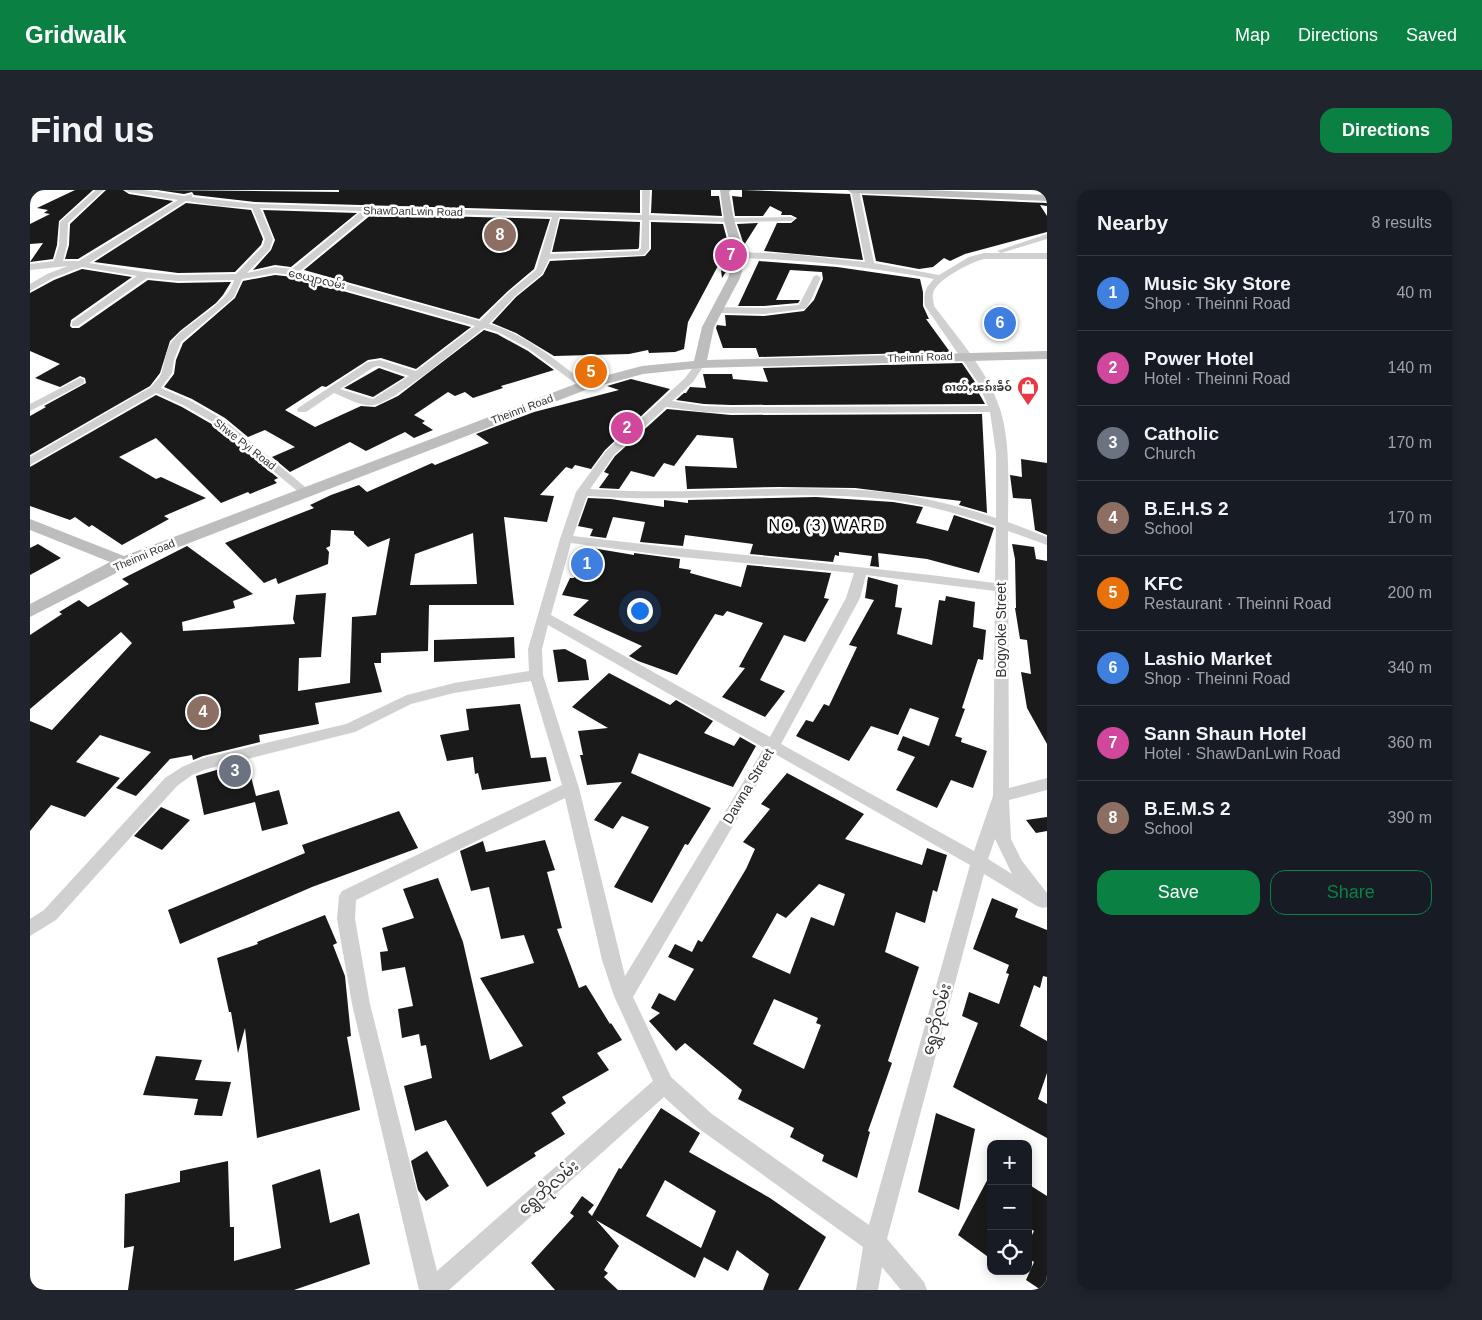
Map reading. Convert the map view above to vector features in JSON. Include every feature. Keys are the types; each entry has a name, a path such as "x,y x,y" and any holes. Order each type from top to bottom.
{"main road":[{"path":"700,364 708,327 739,268 740,254 728,220 724,191 726,190"},
{"path":"854,190 1047,198"},
{"name":"Theinni Road","path":"30,611 124,562 583,386 642,370 700,364 1047,355"},
{"path":"30,524 124,562"}],"street":[{"path":"58,264 63,244 64,222 100,190"},
{"name":"ShawDanLwin Road","path":"129,190 255,206 728,220 791,219"},
{"path":"30,288 50,276 81,264 196,190"},
{"path":"545,256 641,253 645,249 646,190"},
{"path":"854,190 870,265"},
{"path":"30,462 155,389 167,373 169,360 177,341 231,294 238,282 238,277 267,247 269,239 255,206"},
{"path":"294,272 368,210"},
{"path":"334,390 367,402 374,402 417,375 483,324 512,294 539,272 556,215"},
{"path":"740,254 870,265 940,278 972,259 1047,236"},
{"path":"984,256 1047,256"},
{"name":"ဇေယျာလမ်း","path":"30,267 81,264 145,275 178,278 238,277 275,270 294,272 501,330 532,347 583,386"},
{"path":"75,324 145,275"},
{"path":"717,310 764,311 801,307 805,305 810,289 817,278"},
{"name":"Bogyoke Street","path":"940,278 928,295 930,306 982,381 995,409 1002,454 1001,796 1003,839 1016,866 1045,902"},
{"path":"302,410 371,364 380,363 417,375"},
{"path":"700,364 690,380 610,453 582,492 566,539 535,649 536,674 571,788 611,960 623,996 664,1084 705,1121 875,1242 916,1290"},
{"path":"30,408 80,381"},
{"name":"Shwe Pyi Road","path":"155,389 188,402 220,422 305,492"},
{"path":"662,404 704,410 995,409"},
{"path":"582,492 658,496 772,492 836,493 893,497 936,504 1002,524 1047,542"},
{"path":"566,539 672,552 861,570 1001,588"},
{"name":"Dawna Street","path":"623,996 772,747 853,598 861,570"},
{"path":"544,616 772,747 979,862 1045,902"},
{"path":"30,928 50,915 171,782 186,771 203,764 350,728 407,700 454,688 536,674"},
{"path":"1001,796 1047,784"},
{"path":"431,1290 361,1004 346,918 348,896 571,788"},
{"name":"ရွှေဘိုလမ်း","path":"867,1290 875,1242 979,862 1001,796"},
{"name":"ရွှေဘိုလမ်း","path":"431,1290 664,1084"}],"building":[{"path":"75,190 93,190 59,221 57,245 53,259 30,262 43,243 30,244 30,224 50,214 44,213 48,210 37,208"},
{"path":"106,190 123,190 129,194 173,201 78,259 65,259 69,245 70,224"},
{"path":"157,190 339,192 339,190 640,190 640,213 255,202 194,195 192,192 184,194"},
{"path":"652,190 711,190 711,196 719,196 722,216 651,213"},
{"path":"742,190 850,194 863,260 764,251 777,223 791,223 797,218 791,215 781,215 782,212 770,206 763,216 735,216 732,196 742,197"},
{"path":"862,195 1047,203 1047,206 1040,205 1047,216 1047,232 965,254 950,261 944,258 933,267 919,269 876,261"},
{"path":"186,203 251,210 263,239 261,245 235,272 178,273 94,262"},
{"path":"263,210 357,213 291,267 275,265 253,270 271,250 275,240"},
{"path":"372,214 550,219 534,269 479,319 304,270"},
{"path":"560,219 640,222 639,247 638,249 552,252"},
{"path":"651,222 723,224 732,258 722,278 720,262 688,322 684,349 675,352 649,353 648,350 629,354 554,356 516,333 492,323 516,297 543,275 550,261 645,256 651,249"},
{"path":"758,223 744,245 737,224"},
{"path":"759,261 837,267 920,279 923,292 923,306 929,319 926,319 950,352 759,357 756,348 723,348 716,328 717,325 726,326 725,315 764,316 804,311 814,300 823,279 822,272 790,270 776,300 800,300 798,303 738,306"},
{"path":"82,269 132,277 71,320 70,326 72,328 79,328 148,280 178,283 231,282 216,303 170,341 160,373 150,386 30,455 30,416 46,407 44,406 86,383 85,378 80,376 60,387 35,378 60,364 30,351 30,293 54,280"},
{"path":"275,275 293,277 471,327 416,369 381,358 368,360 285,410 315,427 361,406 375,407 398,396 484,330 497,334 528,351 554,370 501,386 503,388 473,398 465,392 455,396 448,392 414,415 425,421 422,423 433,430 414,438 405,432 366,451 350,442 290,472 272,457 295,447 265,430 248,437 225,418 192,399 164,387 174,374 176,360 183,343 235,298 243,281"},
{"path":"962,363 975,382 973,383 985,404 731,405 676,400 686,393 690,387 706,388 703,374 732,374 733,379 768,382 763,368"},
{"path":"379,368 405,377 373,397 344,388"},
{"path":"631,379 670,389 605,450 591,469 575,465 572,469 566,467 540,495 554,496 547,522 504,517 514,605 429,605 428,651 381,653 381,663 374,663 382,692 315,703 319,724 259,735 260,742 193,760 192,755 170,759 136,796 116,788 151,752 100,735 76,762 120,778 85,817 51,805 30,831 30,721 52,730 132,643 121,632 30,709 30,635 62,614 59,612 79,600 88,607 129,584 122,579 187,546 253,594 233,601 235,608 182,622 183,631 295,624 293,619 296,595 326,593 321,657 299,658 298,691 350,683 352,617 376,615 390,538 368,547 354,534 354,531 331,530 330,546 326,548 329,552 328,564 278,584 276,578 264,583 225,543 314,508 310,505 331,495 359,485 367,492 432,463 435,465 489,443 476,434 534,412 619,390 607,386","holes":["473,533 477,584 410,585 415,554"]},
{"path":"156,395 215,426 278,478 274,480 277,483 221,503 156,438 119,457 156,479 161,477 206,498 164,516 169,519 122,545 92,525 89,527 75,517 70,520 30,506 30,467"},
{"path":"667,409 731,415 982,414 987,513 959,505 961,501 855,488 687,489 685,466 737,468 733,438 697,435 674,466 664,463 654,477 631,471 619,489 599,488 609,474 604,472 615,456"},
{"path":"1021,459 1047,463 1047,535 1035,530 1031,499 1013,498 1010,475 1022,477"},
{"path":"816,497 893,502 923,507 916,523 948,531 954,515 994,528 979,573 927,559 878,553 879,567 870,566 872,556 839,552 839,556 835,555 833,562 750,554 753,544 685,535 683,546 640,542 645,522 613,517 606,538 590,536 593,529 578,526 588,498 611,499 664,507 664,500 688,503 688,500"},
{"path":"38,544 61,558 30,575 30,548"},
{"path":"1012,544 1034,547 1036,559 1047,561 1047,744 1027,708 1021,672 1031,674 1027,640 1020,639 1015,608 1015,559"},
{"path":"586,547 634,555 634,553 680,559 679,568 691,570 690,573 741,587 747,565 831,573 824,598 829,599 805,642 784,635 760,680 785,691 765,717 722,697 745,668 739,667 763,623 727,611 723,616 715,614 677,675 638,661 629,656 642,646 573,615 589,600 562,595 570,578 574,578"},
{"path":"868,577 898,585 895,607 902,608 897,634 932,645 939,600 945,601 946,596 975,602 973,627 986,630 983,660 978,659 962,708 965,709 955,736 962,738 961,742 987,751 973,788 951,780 937,808 896,790 915,757 897,750 903,736 929,746 939,718 910,708 898,735 871,726 849,761 796,736 806,720 813,722 824,704 829,706 857,647 849,645 874,600 865,598"},
{"path":"514,637 515,658 434,662 434,640"},
{"path":"565,649 586,660 589,680 558,682 553,650"},
{"path":"609,673 670,705 676,700 713,721 704,733 734,746 740,737 756,746 733,787 639,753 631,773 711,808 688,845 685,844 652,903 614,887 649,827 622,816 613,829 594,820 622,782 587,785 580,755 583,755 578,731 608,728 572,707"},
{"path":"520,704 531,758 546,757 551,781 482,790 478,773 475,774 473,757 447,761 440,735 469,730 466,709"},
{"path":"247,761 256,796 279,790 288,824 262,831 255,802 204,815 196,776"},
{"path":"787,773 864,814 845,839 922,865 927,848 947,855 937,892 933,890 925,923 896,912 885,952 919,967 888,1061 892,1063 868,1131 870,1132 857,1178 822,1161 824,1155 790,1137 794,1128 738,1099 742,1090 685,1043 676,1051 649,1021 660,1013 651,1008 659,993 675,1001 694,969 668,957 675,944 692,952 698,940 702,942 746,869 755,849 743,842 770,809 761,804","holes":["819,884 845,894 834,926 811,917 790,974 752,957 777,913 786,918","774,999 818,1018 816,1023 821,1025 804,1069 753,1044"]},
{"path":"161,807 190,820 162,850 134,836"},
{"path":"399,811 418,848 312,887 180,944 168,910 305,853 302,845"},
{"path":"1047,817 1047,831 1036,833 1026,820"},
{"path":"545,840 555,870 547,872 562,928 557,929 579,988 586,985 622,1040 597,1053 609,1070 562,1097 566,1103 551,1113 565,1134 534,1153 536,1156 487,1187 446,1120 415,1131 404,1086 432,1078 426,1045 421,1046 419,1034 402,1038 398,1009 413,1006 405,967 382,971 380,952 388,951 382,928 414,918 403,889 438,878 463,942 490,1060 523,1046 480,978 534,963 524,935 501,939 489,887 471,891 460,851 483,841 486,852"},
{"path":"992,898 1018,909 1015,917 1047,930 1047,977 1043,976 1040,988 1034,985 1020,1026 1047,1041 1047,1073 1038,1099 1047,1104 1047,1138 953,1087 978,1023 962,1016 969,992 999,1004 1009,974 1006,973 1009,965 973,949"},
{"path":"325,915 337,943 333,945 345,976 351,1036 347,1037 360,1110 257,1138 245,1028 238,1053 231,1012 229,1012 217,958 258,944 257,942"},
{"path":"156,1056 202,1060 195,1080 231,1082 222,1116 194,1115 198,1099 143,1095"},
{"path":"661,1108 700,1133 689,1152 770,1198 826,1237 798,1290 763,1290 769,1274 737,1250 728,1271 704,1257 695,1278 596,1220 619,1246 604,1270 608,1273 604,1277 618,1290 555,1290 531,1263 574,1216 570,1213 582,1196 594,1205 588,1212 592,1216 619,1168 621,1169","holes":["665,1180 716,1211 701,1248 646,1216"]},
{"path":"936,1113 975,1129 959,1210 918,1192"},
{"path":"427,1151 449,1186 426,1201 418,1190 411,1161"},
{"path":"228,1161 230,1227 234,1227 234,1261 281,1248 272,1185 320,1169 330,1223 359,1213 370,1264 294,1290 128,1290 134,1246 124,1248 125,1194 180,1182 180,1171"},
{"path":"987,1181 987,1256 958,1235"},
{"path":"1032,1187 1047,1196 1047,1290 1041,1290 1026,1280 1028,1275 1032,1275 1034,1262 1032,1261 1032,1235 1034,1231 1032,1230"}],"place":[{"name":"B.E.M.S 2","path":"500,235"},
{"name":"Sann Shaun Hotel","path":"731,255"},
{"name":"Lashio Market","path":"1000,323"},
{"name":"KFC","path":"591,372"},
{"name":"ၵၢတ်ႇၽၵ်းၶဵဝ်","path":"1028,406"},
{"name":"Power Hotel","path":"627,428"},
{"name":"Music Sky Store","path":"587,564"},
{"name":"B.E.H.S 2","path":"203,712"},
{"name":"Catholic","path":"235,771"}],"district":[{"name":"NO. (3) WARD","path":"827,525"}]}
